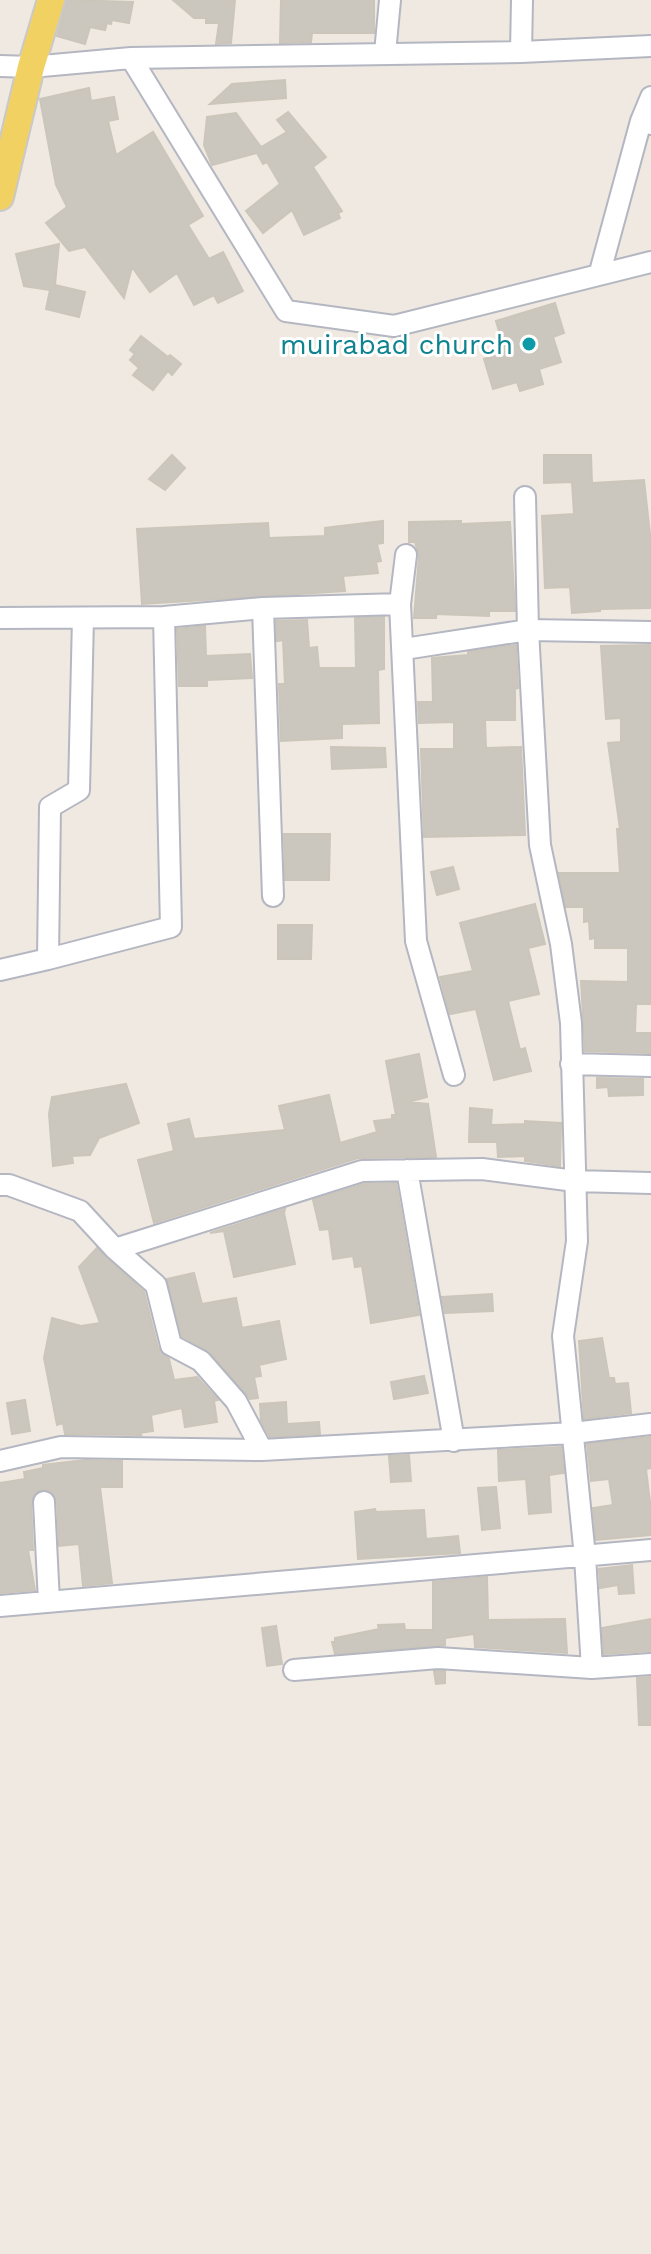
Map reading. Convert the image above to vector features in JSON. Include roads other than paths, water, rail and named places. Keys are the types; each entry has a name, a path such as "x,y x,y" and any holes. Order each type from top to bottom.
{"main road":[{"path":"0,128 34,0"},
{"path":"0,197 16,67 51,0"}],"street":[{"path":"385,53 390,0"},
{"path":"521,52 522,0"},
{"path":"16,67 131,58 521,52 651,46"},
{"path":"131,58 286,311 394,326 600,272 651,262"},
{"path":"600,272 646,123 651,97"},
{"path":"525,497 528,630 540,845 561,944 571,1023 577,1241 563,1336 585,1557 592,1668"},
{"path":"406,555 400,604 416,941 454,1075"},
{"path":"0,618 164,617 263,608 400,604"},
{"path":"263,608 273,896"},
{"path":"0,970 171,927 164,617"},
{"path":"48,959 50,807 79,790 83,618"},
{"path":"404,649 528,630 651,632"},
{"path":"571,1064 651,1066"},
{"path":"115,1249 362,1171 482,1169 575,1181 651,1183"},
{"path":"407,1170 454,1441"},
{"path":"0,1185 9,1185 80,1211 115,1249 156,1285 171,1345 201,1361 236,1401 262,1450"},
{"path":"0,1461 61,1447 262,1450 454,1441 651,1424"},
{"path":"44,1502 49,1602"},
{"path":"0,1606 651,1550"},
{"path":"294,1670 438,1658 592,1668 651,1664"}],"place":[{"name":"muirabad church","path":"529,344"}]}
